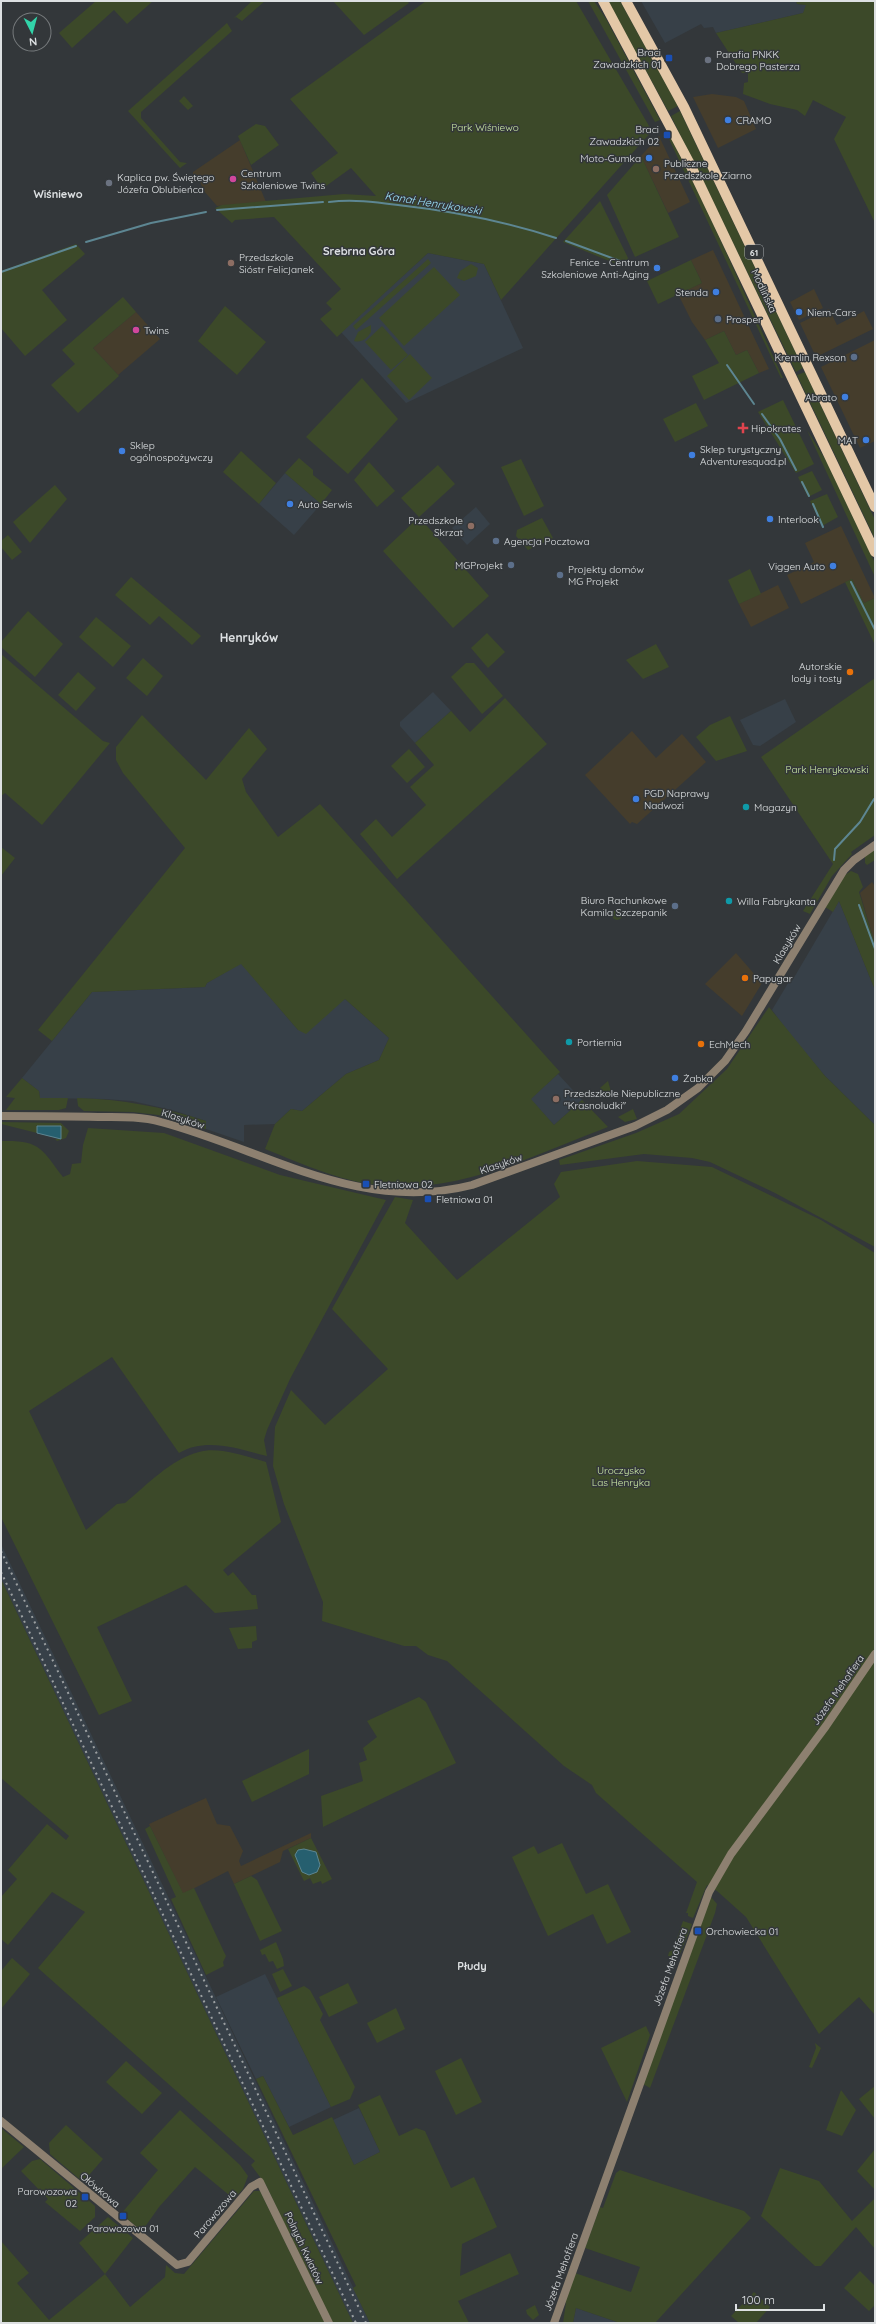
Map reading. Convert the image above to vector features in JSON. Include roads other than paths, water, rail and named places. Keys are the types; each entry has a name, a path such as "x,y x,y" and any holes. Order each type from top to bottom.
{"main road":[{"name":"Modlińska","path":"602,1 690,162 875,552"},
{"name":"Modlińska","path":"626,1 684,107 875,507"}],"street":[{"name":"Klasyków","path":"1,1116 130,1118 160,1122 326,1180 362,1188 418,1193 447,1190 472,1185 635,1126 674,1106 698,1088 724,1061 746,1031 844,870 854,860 875,845"},
{"name":"Józefa Mehoffera","path":"554,2323 709,1892 731,1854 826,1726 875,1654"},
{"name":"Ołówkowa","path":"1,2121 172,2263 181,2266 188,2262"},
{"name":"Parowozowa","path":"188,2262 252,2187 260,2182"},
{"name":"Polnych Kwiatów","path":"260,2182 329,2323"}],"water":[{"path":"37,1126 61,1126 61,1139 37,1133"},
{"path":"304,1849 316,1852 320,1865 317,1872 309,1875 302,1872 295,1855 298,1850"}],"waterway":[{"name":"Kanał Henrykowski","path":"329,202 364,201 438,210 478,217 556,238"},
{"name":"Kanał Henrykowski","path":"217,210 323,202"},
{"name":"Kanał Henrykowski","path":"86,242 151,223 206,212"},
{"name":"Kanał Henrykowski","path":"566,241 620,261"},
{"name":"Kanał Henrykowski","path":"1,272 76,246"},
{"name":"Kanał Henrykowski","path":"727,365 754,404"},
{"name":"Kanał Henrykowski","path":"762,414 780,439 796,470"},
{"name":"Kanał Henrykowski","path":"802,482 809,496"},
{"path":"813,504 823,527"},
{"name":"Kanał Henrykowski","path":"851,582 875,630"},
{"name":"Kanał Henrykowski","path":"834,860 835,849 860,822 874,799"},
{"name":"Kanał Henrykowski","path":"859,905 875,949"}],"railway":[{"path":"1,1551 366,2323"},
{"path":"1,1572 356,2323"}],"place":[{"name":"Braci Zawadzkich 01","path":"669,58"},
{"name":"Parafia PNKK Dobrego Pasterza","path":"708,60"},
{"name":"CRAMO","path":"728,120"},
{"name":"Braci Zawadzkich 02","path":"667,135"},
{"name":"Moto-Gumka","path":"649,158"},
{"name":"Publiczne Przedszkole Ziarno","path":"656,169"},
{"name":"Centrum Szkoleniowe Twins","path":"233,179"},
{"name":"Kaplica pw. Świętego Józefa Oblubieńca","path":"109,183"},
{"name":"Przedszkole Sióstr Felicjanek","path":"231,263"},
{"name":"Fenice - Centrum Szkoleniowe Anti-Aging","path":"657,268"},
{"name":"Stenda","path":"716,292"},
{"name":"Niem-Cars","path":"799,312"},
{"name":"Prosper","path":"718,319"},
{"name":"Twins","path":"136,330"},
{"name":"Kremlin Rexson","path":"854,357"},
{"name":"Abrato","path":"845,397"},
{"name":"Hipokrates","path":"743,428"},
{"name":"MAT","path":"866,440"},
{"name":"Sklep ogólnospożywczy","path":"122,451"},
{"name":"Sklep turystyczny Adventuresquad.pl","path":"692,455"},
{"name":"Auto Serwis","path":"290,504"},
{"name":"Interlook","path":"770,519"},
{"name":"Przedszkole Skrzat","path":"471,526"},
{"name":"Agencja Pocztowa","path":"496,541"},
{"name":"MGProjekt","path":"511,565"},
{"name":"Viggen Auto","path":"833,566"},
{"name":"Projekty domów MG Projekt","path":"560,575"},
{"name":"Autorskie lody i tosty","path":"850,672"},
{"name":"PGD Naprawy Nadwozi","path":"636,799"},
{"name":"Magazyn","path":"746,807"},
{"name":"Willa Fabrykanta","path":"729,901"},
{"name":"Biuro Rachunkowe Kamila Szczepanik","path":"675,906"},
{"name":"Papugar","path":"745,978"},
{"name":"Portiernia","path":"569,1042"},
{"name":"EchMech","path":"701,1044"},
{"name":"Żabka","path":"675,1078"},
{"name":"Przedszkole Niepubliczne \"Krasnoludki\"","path":"556,1099"},
{"name":"Fletniowa 02","path":"366,1184"},
{"name":"Fletniowa 01","path":"428,1199"},
{"name":"Orchowiecka 01","path":"698,1931"},
{"name":"Parowozowa 02","path":"85,2197"},
{"name":"Parowozowa 01","path":"123,2216"}],"district":[{"name":"Wiśniewo","path":"58,194"},
{"name":"Srebrna Góra","path":"359,251"},
{"name":"Henryków","path":"249,637"},
{"name":"Płudy","path":"472,1966"}],"park label":[{"name":"Park Wiśniewo","path":"485,127"},
{"name":"Park Henrykowski","path":"827,769"},
{"name":"Uroczysko Las Henryka","path":"621,1476"}]}
